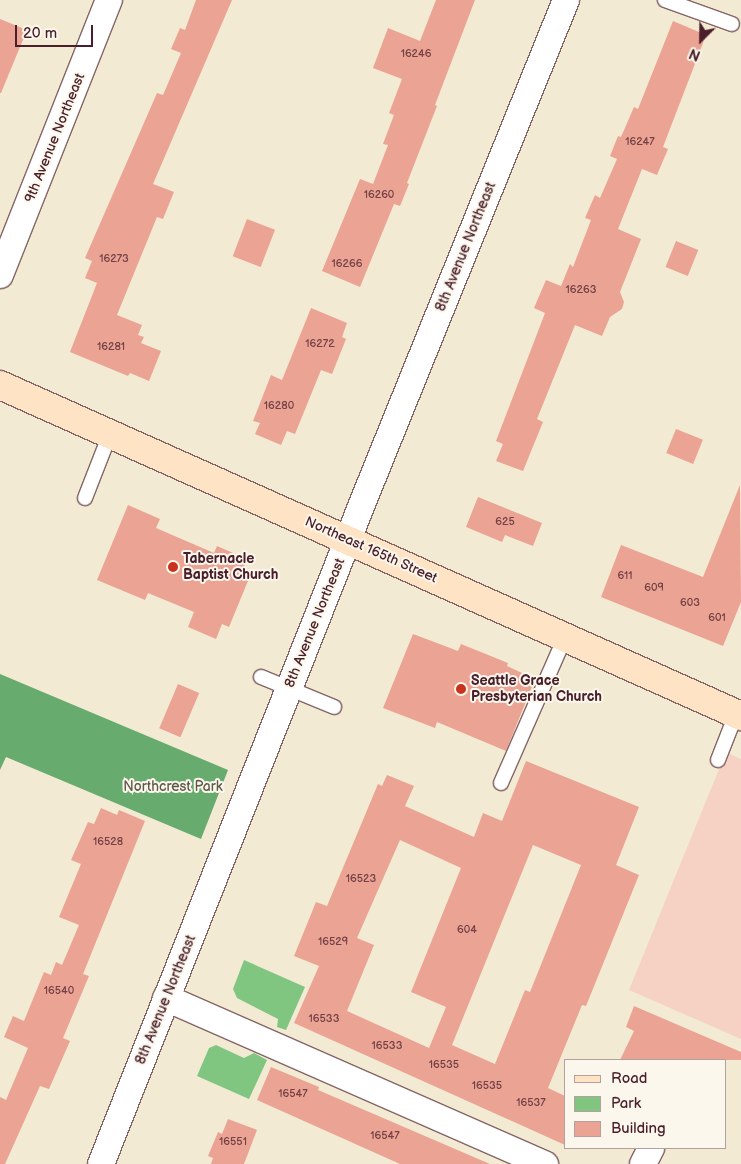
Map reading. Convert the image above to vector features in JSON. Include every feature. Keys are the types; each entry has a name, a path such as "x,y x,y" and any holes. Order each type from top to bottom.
{"street":[{"name":"9th Avenue Northeast","path":"0,275 109,0"},
{"name":"8th Avenue Northeast","path":"101,1164 348,540 566,0"},
{"name":"Northeast 165th Street","path":"0,385 565,637 739,710"},
{"path":"166,998 545,1164"},
{"path":"643,1164 650,1149"}],"lane":[{"path":"665,0 732,24"},
{"path":"86,498 110,434"},
{"path":"501,783 565,637"},
{"path":"261,677 334,707"},
{"path":"718,760 739,710"}],"shaded area":[{"path":"726,752 741,759 741,1039 629,990"}],"green space":[{"name":"Northcrest Park","path":"0,674 228,770 201,839 6,757 0,770"},
{"path":"244,960 305,987 286,1030 277,1027 278,1019 237,998 233,989"},
{"path":"216,1045 244,1058 254,1053 267,1060 249,1099 197,1076 209,1048"}],"building":[{"path":"196,0 232,0 153,184 174,192 163,219 157,217 117,315 142,325 138,335 144,337 141,343 161,351 149,381 130,373 128,376 70,352 97,283 85,278 92,261 85,258 157,93 163,95 181,53 171,49 180,28 185,30"},
{"path":"436,0 475,0 407,183 409,184 400,206 394,204 360,287 322,271 360,179 373,184 388,145 383,144 394,115 389,113 402,79 373,68 388,28 420,41"},
{"path":"0,19 27,30 1,93 0,93"},
{"path":"673,21 706,35 663,147 668,149 657,175 642,169 618,229 641,239 620,292 624,302 622,309 610,317 602,336 575,325 537,419 543,422 523,471 496,461 503,444 496,441 545,313 534,308 546,280 561,286 570,264 573,267 591,220 585,218 595,195 600,198 617,159 610,156 618,136 621,137 634,107 638,109"},
{"path":"247,219 275,230 261,267 233,256"},
{"path":"676,241 698,250 688,276 666,267"},
{"path":"311,308 347,323 342,337 346,339 332,374 321,370 295,434 287,431 281,445 255,434 260,423 253,421 271,375 282,380"},
{"path":"676,429 703,440 693,464 666,453"},
{"path":"740,485 741,602 723,646 601,597 621,545 703,577"},
{"path":"478,497 542,523 533,546 505,535 502,542 466,527"},
{"name":"Tabernacle Baptist Church","path":"128,505 160,519 156,528 214,553 217,546 247,559 242,573 250,576 229,627 222,624 216,639 188,627 194,612 148,593 145,600 97,580"},
{"name":"Seattle Grace Presbyterian Church","path":"413,634 458,651 461,644 508,663 507,666 535,679 506,751 437,722 435,728 383,708"},
{"path":"178,684 199,693 180,737 159,728"},
{"path":"526,761 639,807 616,865 639,875 586,1006 582,1005 548,1088 564,1096 564,1145 294,1023 319,966 294,956 316,902 327,906 378,784 382,786 387,775 414,786 405,806 474,837 483,813 502,821","holes":["400,840 461,868 411,992 446,1007 429,1048 347,1011 374,945 357,938","533,845 581,865 530,992 525,990 495,1064 452,1045"]},
{"path":"101,808 117,815 119,810 145,821 83,974 89,976 63,1038 70,1041 49,1089 40,1086 5,1164 0,1164 0,1097 6,1100 28,1048 4,1037 13,1016 24,1021 44,972 51,975 56,962 62,965 79,925 59,917 81,864 71,860 88,822 94,824"},
{"path":"634,1006 741,1052 741,1060 620,1059 634,1031 626,1027"},
{"path":"271,1067 319,1087 318,1090 490,1164 400,1164 257,1100"},
{"path":"228,1119 257,1130 244,1164 211,1164 213,1158 208,1156 218,1132 222,1134"}],"place":[{"name":"Tabernacle Baptist Church","path":"173,567"},
{"name":"Seattle Grace Presbyterian Church","path":"461,689"}]}
